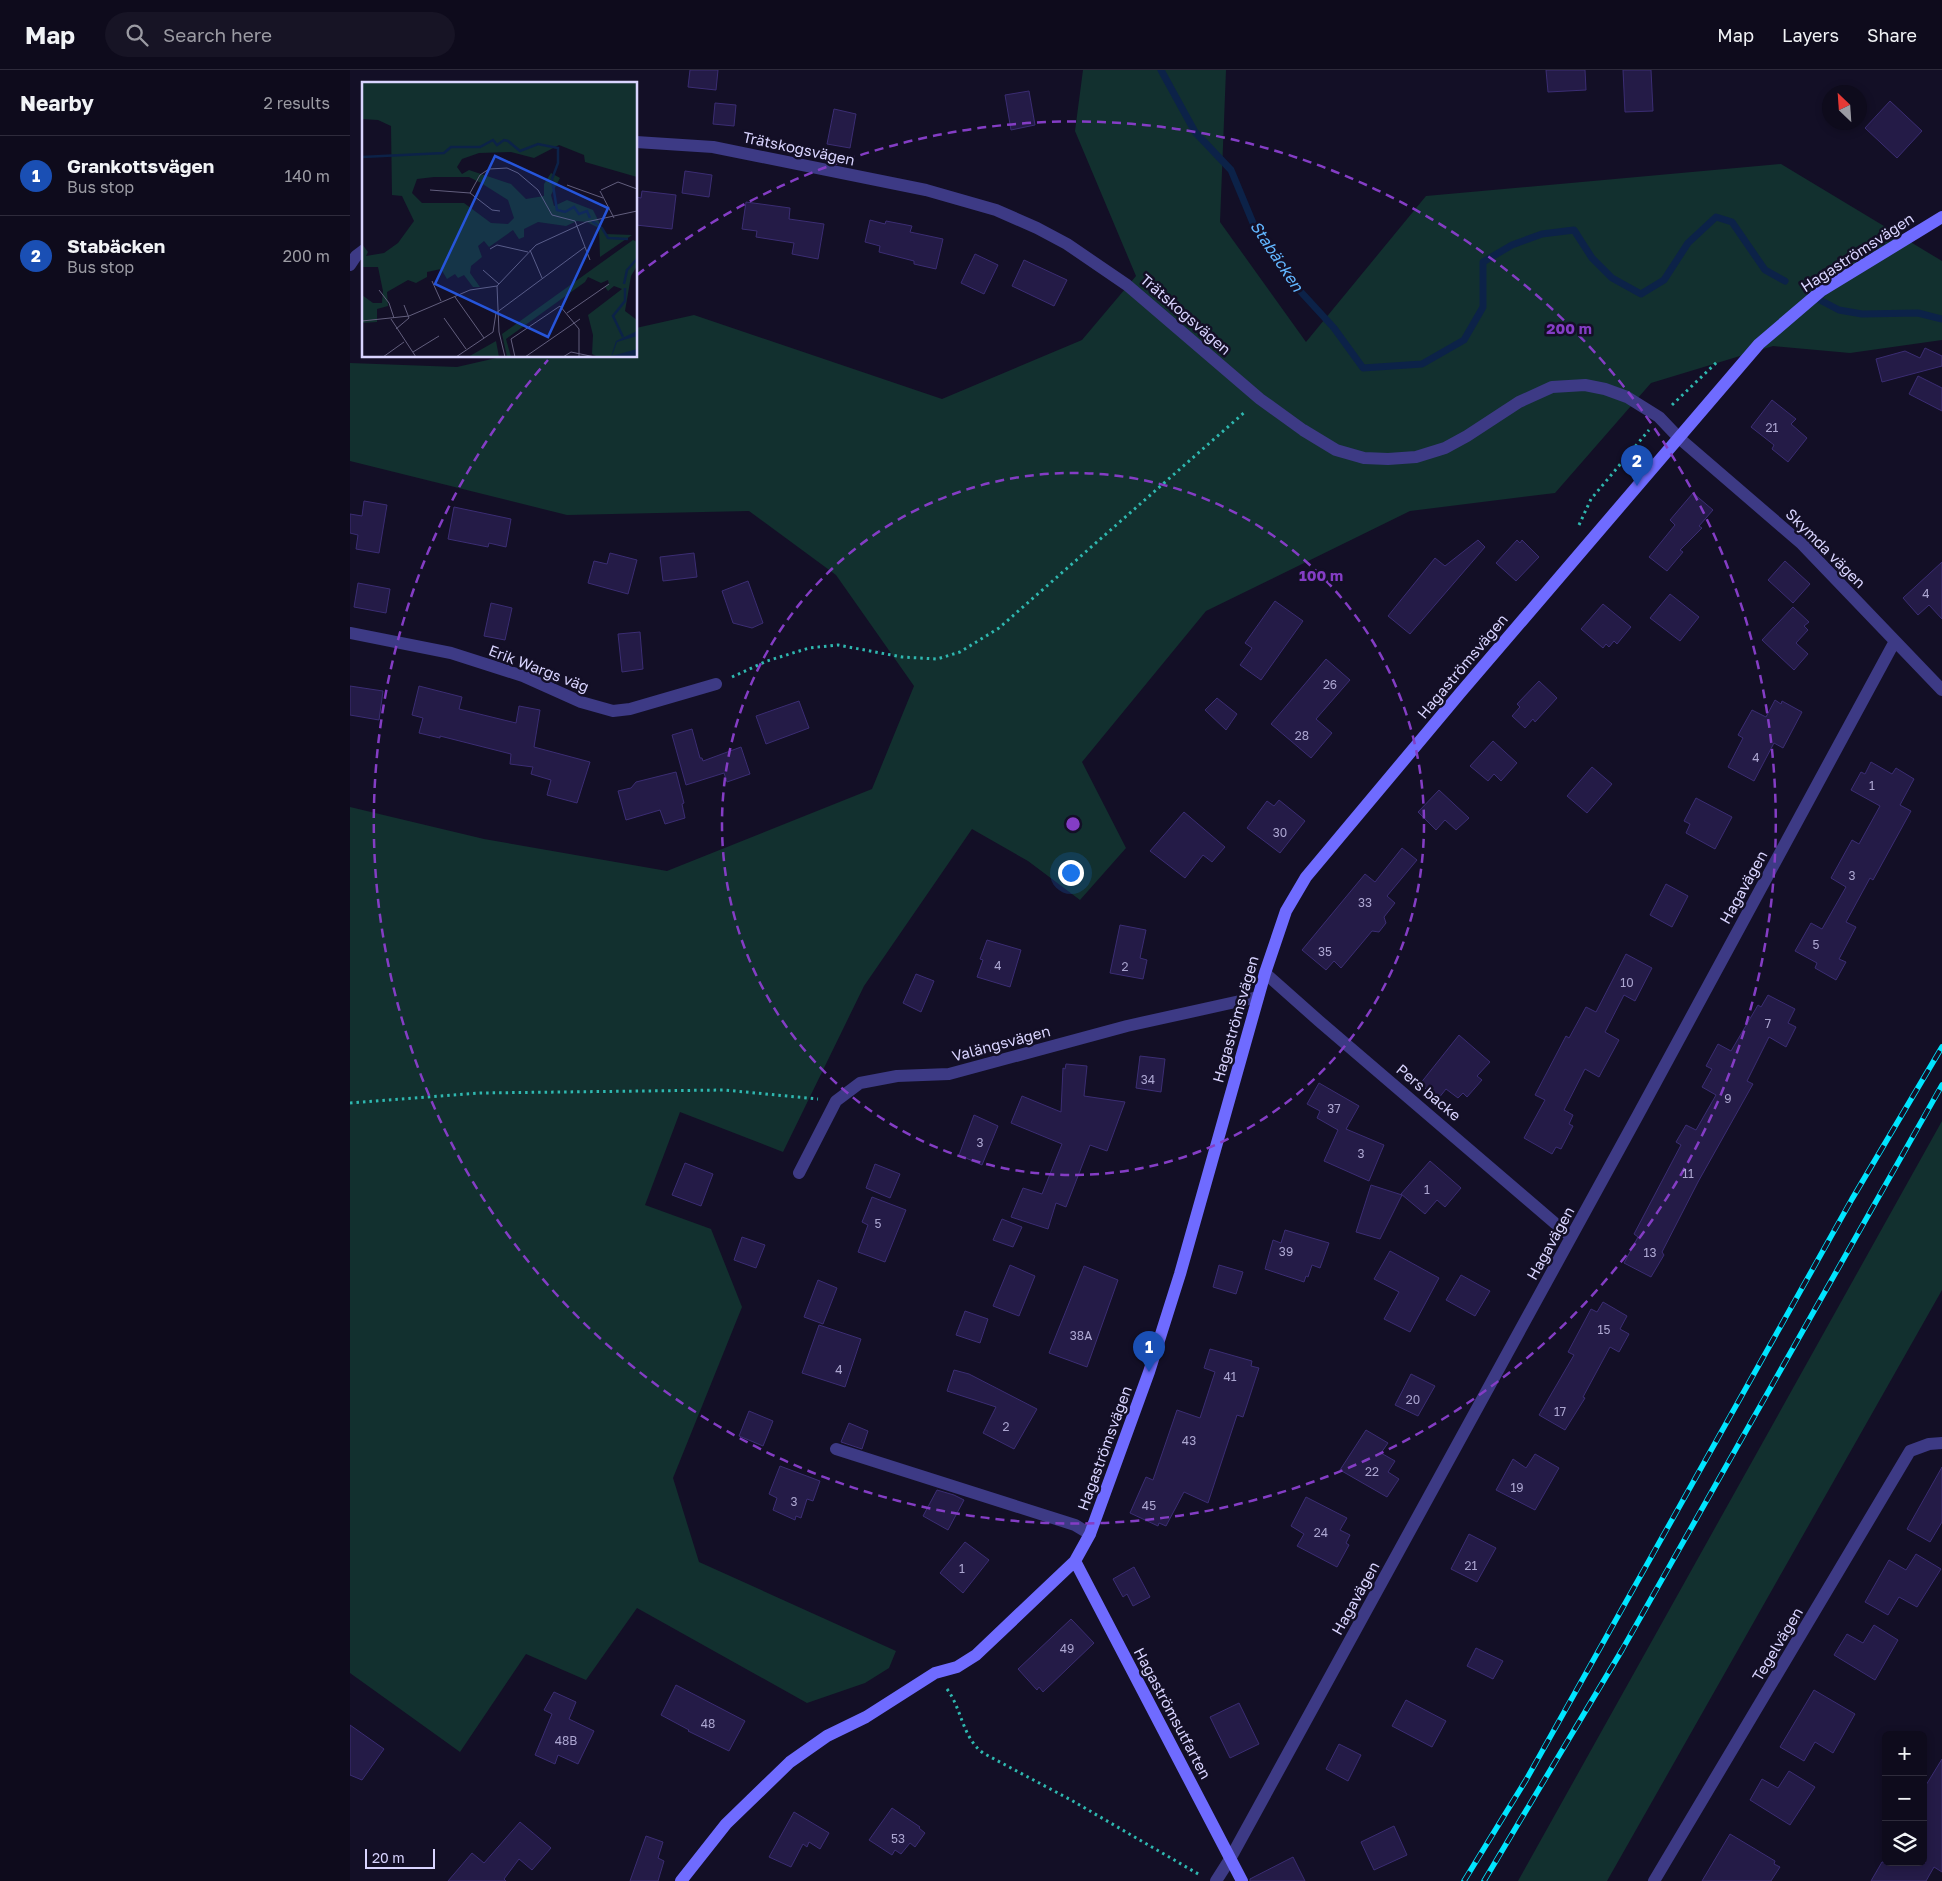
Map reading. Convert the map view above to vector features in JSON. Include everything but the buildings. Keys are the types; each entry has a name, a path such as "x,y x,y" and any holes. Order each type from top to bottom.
{"street":[{"name":"Trätskogsvägen","path":"638,142 713,147 926,190 996,210 1067,244 1127,285 1260,399 1303,430 1336,450 1364,458 1416,457 1445,448 1468,436 1519,402 1552,387 1585,385 1605,389 1627,397 1659,417 1679,438"},
{"name":"Hagaströmsvägen","path":"680,1881 726,1824 790,1762 826,1736 866,1716 935,1673 958,1667 976,1655 1075,1561 1090,1534 1149,1372 1174,1292 1265,973 1286,910 1306,877 1473,677 1759,344 1814,297 1942,217"},
{"path":"350,265 362,252"},
{"name":"Skymda vägen","path":"1679,438 1802,544 1942,690"},
{"name":"Erik Wargs väg","path":"350,634 451,653 523,676 581,702 613,711 630,709 716,684"},
{"name":"Hagavägen","path":"1216,1881 1230,1859 1571,1237 1895,641"},
{"name":"Pers backe","path":"1265,973 1571,1237"},
{"name":"Valängsvägen","path":"799,1173 836,1101 860,1083 896,1076 949,1074 1127,1026 1258,997"},
{"name":"Tegelvägen","path":"1654,1881 1910,1451 1929,1444 1942,1442"},
{"path":"836,1449 1075,1525 1090,1534"},
{"name":"Hagaströmsutfarten","path":"1075,1561 1242,1881"}],"path":[{"path":"716,684 767,661 809,648 838,644 902,657 937,659 960,652 1000,628 1260,399"},
{"path":"350,1103 480,1093 724,1090 836,1101"},
{"path":"935,1673 950,1694 968,1738 983,1753 1071,1800 1200,1876"}],"green space":[{"path":"1083,70 1226,70 1220,222 1306,342 1426,196 1781,164 1942,261 1942,340 1850,353 1773,346 1651,383 1555,493 1410,511 1206,611 1082,762 1126,848 1080,900 1028,861 972,829 864,986 783,1152 680,1112 645,1205 711,1229 742,1307 673,1478 699,1562 896,1651 889,1668 865,1683 807,1703 637,1608 586,1680 526,1654 460,1752 350,1673 350,807 484,839 667,871 872,789 914,686 836,575 749,511 567,515 350,461 350,363 457,367 496,358 638,358 638,328 694,315 942,399 1082,340 1136,276 1075,131"},
{"path":"1942,1121 1942,1290 1607,1881 1518,1881"}],"waterway":[{"name":"Stabäcken","path":"1161,70 1195,132 1231,170 1253,223 1290,280 1334,328 1363,368 1422,364 1464,340 1483,307 1483,262 1512,245 1542,234 1574,230 1592,258 1612,278 1641,294 1664,280 1688,243 1716,217 1732,222 1765,270 1785,281"},
{"name":"Stabäcken","path":"1820,300 1839,310 1862,314 1918,313 1942,319"}],"railway":[{"path":"1464,1881 1526,1780 1852,1199 1942,1047"},
{"path":"1484,1881 1622,1650 1942,1085"}],"place":[{"name":"Stabäcken","path":"1637,486"},
{"name":"Grankottsvägen","path":"1149,1372"}]}
